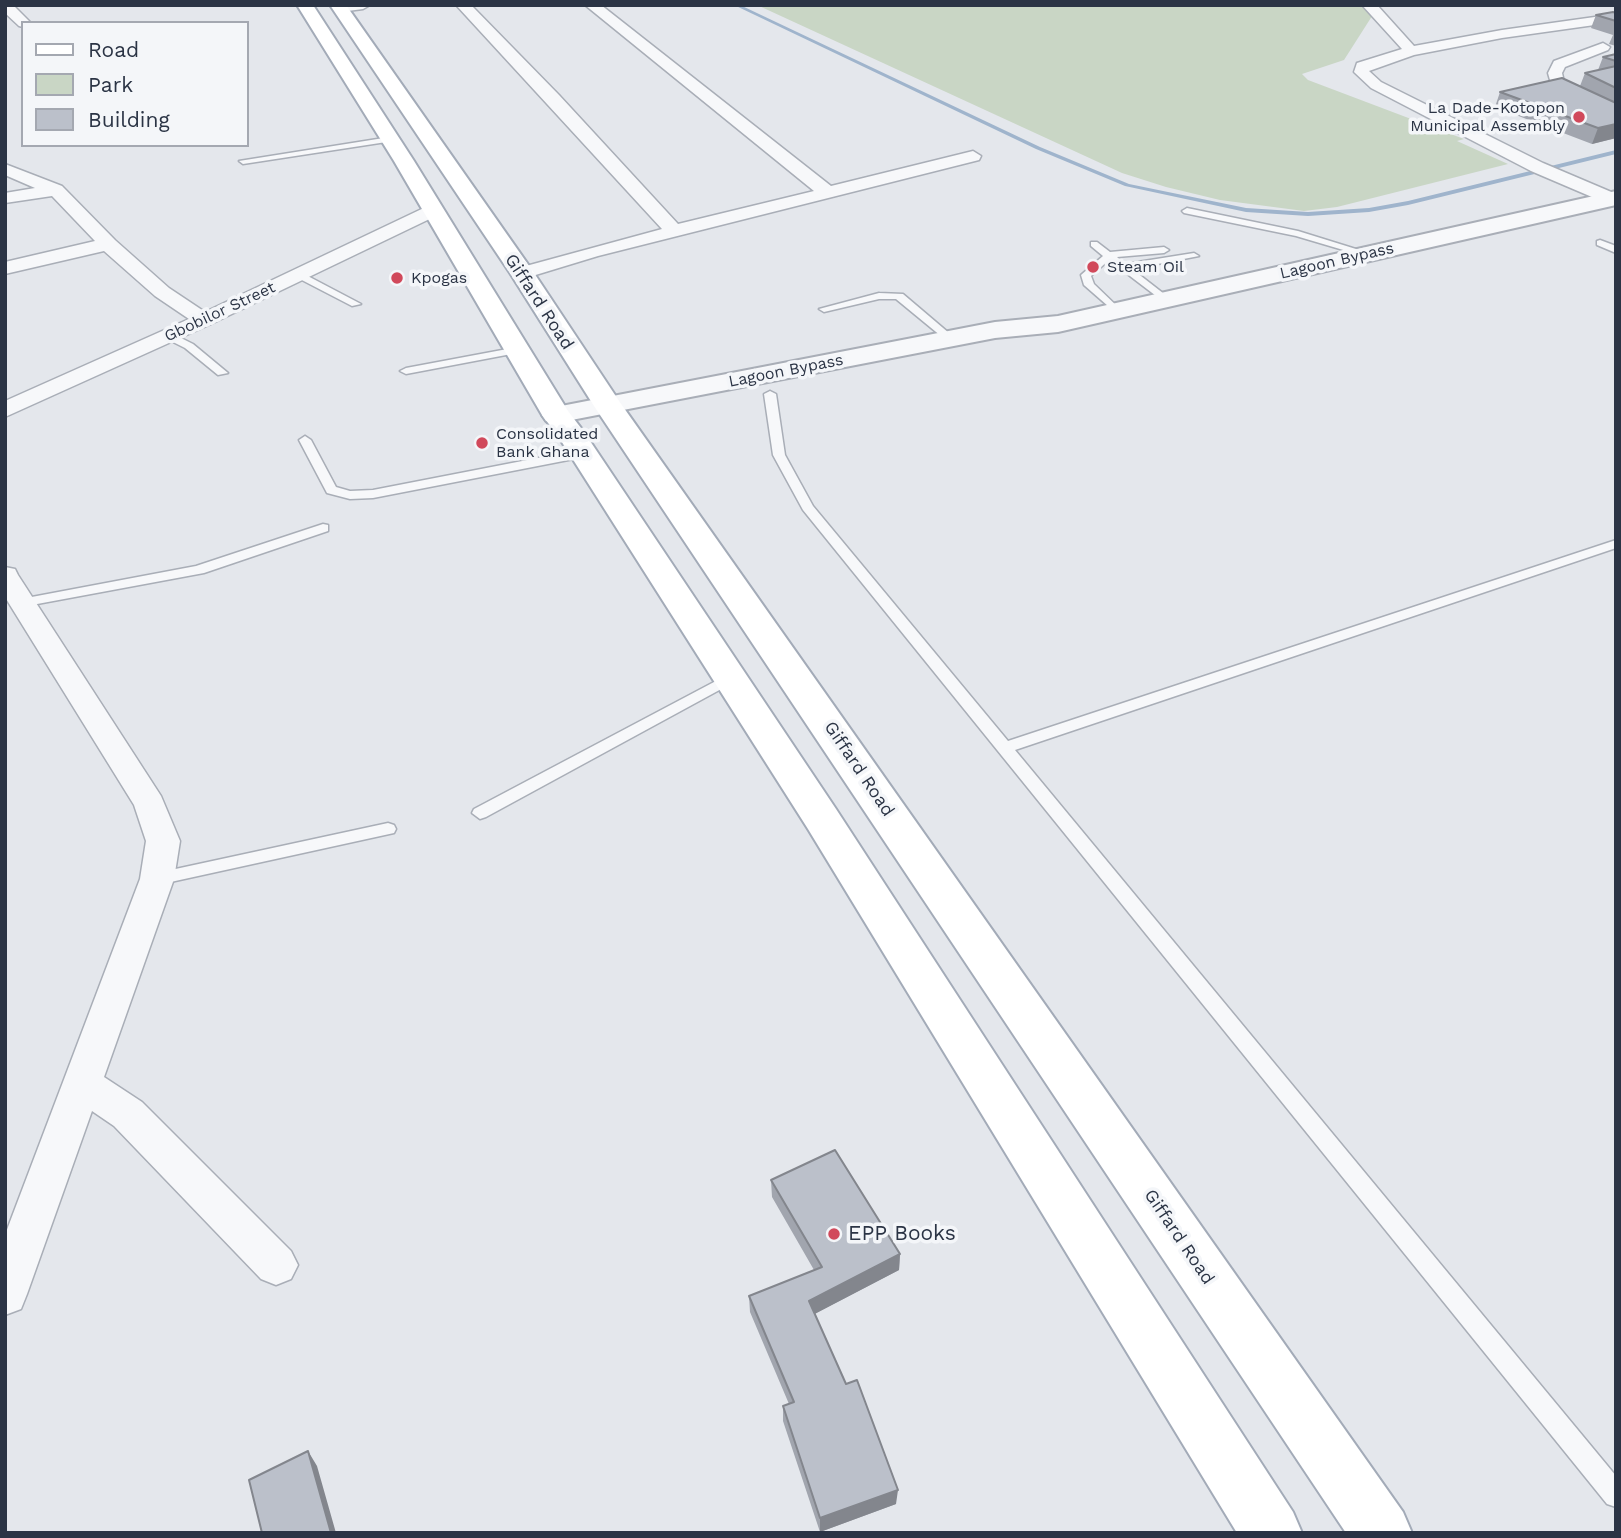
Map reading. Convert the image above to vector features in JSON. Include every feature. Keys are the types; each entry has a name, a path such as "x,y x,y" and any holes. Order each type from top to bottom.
{"main road":[{"name":"Giffard Road","path":"337,6 390,139 518,350 837,842 1268,1531"},
{"name":"Giffard Road","path":"337,6 1382,1533"}],"street":[{"path":"5,5 22,21"},
{"path":"463,5 553,98 674,231"},
{"path":"592,5 828,193"},
{"path":"1369,5 1383,17 1411,51"},
{"path":"1612,21 1502,34 1411,51 1362,66 1361,72 1376,85 1544,170 1614,199"},
{"path":"1603,47 1559,64 1555,73 1557,84 1616,115"},
{"path":"522,273 674,231 973,156"},
{"path":"5,169 56,190 108,244 162,292 204,320"},
{"path":"5,182 25,179"},
{"path":"5,198 56,190"},
{"name":"Lagoon Bypass","path":"570,434 615,415 951,339 995,330 1058,324 1614,199"},
{"name":"Gbobilor Street","path":"5,410 204,320 434,210"},
{"path":"5,268 108,244"},
{"name":"Lagoon Bypass","path":"615,415 770,394 1011,343 1058,324"},
{"path":"5,1294 157,879 163,841 150,804 13,589"},
{"path":"82,1084 128,1114 276,1265"}],"lane":[{"path":"243,161 390,139"},
{"path":"1187,211 1298,234 1367,254"},
{"path":"1094,243 1164,299"},
{"path":"1600,243 1616,250"},
{"path":"1116,310 1089,285 1086,275 1109,255 1164,250"},
{"path":"1124,267 1194,256"},
{"path":"299,275 356,304"},
{"path":"824,309 879,296 899,296 951,339"},
{"path":"169,336 189,346 222,373"},
{"path":"406,371 518,350"},
{"path":"770,394 779,455 807,507 1616,1495"},
{"path":"306,440 331,489 349,495 373,494 570,434"},
{"path":"13,589 199,570 323,528"},
{"path":"1004,748 1616,544"},
{"path":"480,813 731,678"},
{"path":"157,879 388,829"}],"green space":[{"path":"757,5 1363,5 1374,13 1344,60 1302,74 1308,80 1464,139 1457,141 1508,164 1337,207 1304,211 1220,200 1122,173"}],"building":[{"path":"1616,13 1616,21 1596,15"},
{"path":"1616,54 1616,61 1603,57"},
{"path":"1616,66 1616,88 1585,73"},
{"path":"1562,78 1616,103 1616,124 1598,128 1500,92"},
{"path":"835,1150 900,1254 809,1301 846,1384 857,1380 898,1490 820,1518 783,1406 794,1402 749,1296 822,1267 771,1180"},
{"path":"308,1451 331,1533 262,1533 249,1480"}],"waterway":[{"path":"736,5 1038,148 1127,185 1246,210 1308,214 1369,210 1408,203 1616,152"}],"place":[{"name":"La Dade-Kotopon Municipal Assembly","path":"1579,117"},
{"name":"Steam Oil","path":"1093,267"},
{"name":"Kpogas","path":"397,278"},
{"name":"Consolidated Bank Ghana","path":"482,443"},
{"name":"EPP Books","path":"834,1234"}]}
